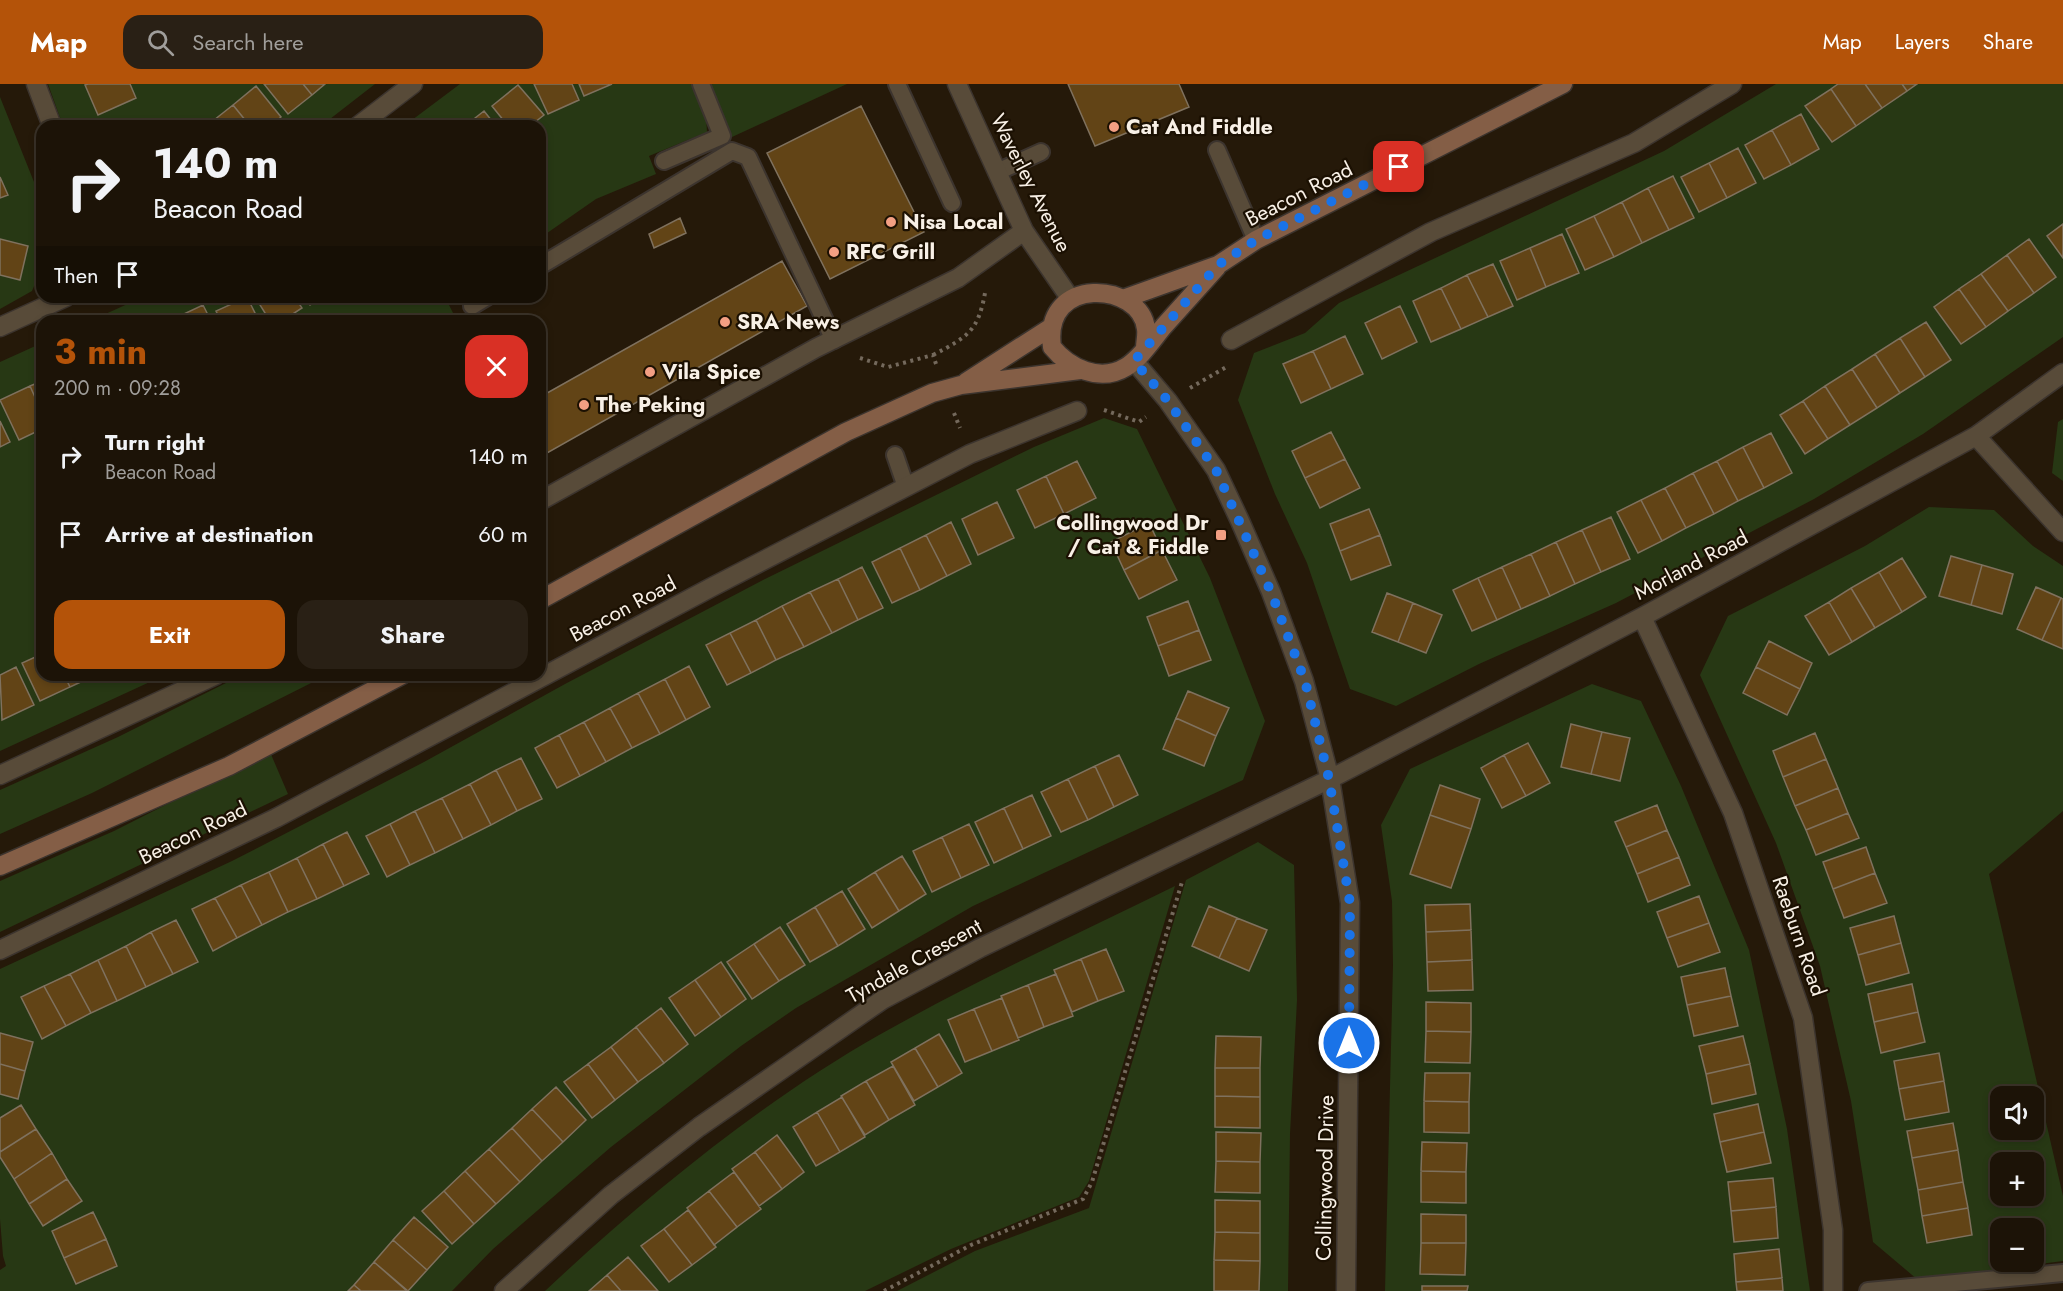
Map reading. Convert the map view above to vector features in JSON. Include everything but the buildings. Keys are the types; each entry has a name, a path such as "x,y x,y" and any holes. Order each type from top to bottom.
{"main road":[{"name":"Beacon Road","path":"961,385 1050,328 1058,310 1070,298 1102,293 1123,299 1218,265 1256,240 1563,84"},
{"name":"Beacon Road","path":"546,597 846,432 932,393 961,385 1080,370 1096,373 1114,372 1139,354 1218,265"},
{"path":"1123,299 1137,311 1146,327 1139,354"},
{"path":"1050,328 1052,347 1064,360 1080,370"},
{"path":"0,866 229,766 391,681"}],"street":[{"path":"36,84 49,120"},
{"path":"366,120 413,84"},
{"name":"Waverley Avenue","path":"957,84 1024,231 1070,298"},
{"path":"1231,340 1425,226 1635,143 1732,84"},
{"path":"546,498 834,340 958,278 1024,231"},
{"path":"0,327 53,303"},
{"name":"Collingwood Drive","path":"1139,354 1168,401 1216,470 1271,592 1305,681 1329,779 1350,903 1346,1291"},
{"name":"Morland Road","path":"1329,779 1642,617 1976,436 2063,373"},
{"name":"Beacon Road","path":"546,676 970,454 1077,411"},
{"path":"1976,436 2063,532"},
{"name":"Raeburn Road","path":"1642,617 1733,813 1803,1018 1833,1230 1833,1291"},
{"path":"0,775 203,681"},
{"name":"Beacon Road","path":"0,950 276,818 537,681"},
{"name":"Tyndale Crescent","path":"504,1291 611,1195 699,1127 882,1000 980,948 1329,779"}],"lane":[{"path":"664,161 722,136 701,84"},
{"path":"897,84 952,203"},
{"path":"1217,150 1256,240"},
{"path":"546,262 732,151 748,157 834,340"},
{"path":"997,172 1041,152"},
{"path":"472,306 477,303"},
{"path":"896,455 906,487"},
{"path":"1868,1291 2063,1273"}],"path":[{"path":"933,355 962,340 980,320 985,293 976,265"},
{"path":"852,356 888,367"},
{"path":"1077,411 1109,409 1139,422 1168,401 1233,364"},
{"path":"884,1291 971,1245 1083,1199 1092,1182 1194,844"}],"green space":[{"path":"48,84 375,84 329,120 61,120"},
{"path":"460,84 692,84 706,116 707,132 649,156 656,174 596,199 546,234 546,120 412,120"},
{"path":"709,84 847,84 732,137"},
{"path":"1776,84 2063,84 2063,337 1923,434 1814,499 1616,603 1479,664 1396,706 1350,689 1307,563 1275,494 1238,400 1254,353 1305,333 1339,303 1664,151"},
{"path":"0,97 36,187 36,281 32,291 0,309"},
{"path":"130,303 448,303 454,315 103,315"},
{"path":"36,346 36,681 152,681 0,751 0,362"},
{"path":"1104,418 1137,429 1210,578 1265,721 1243,780 973,906 796,1008 741,1046 611,1147 493,1249 452,1291 0,1291 0,1270 6,1266 0,1219 0,969 232,861 424,762 565,684 765,579 1034,447"},
{"path":"2063,419 2063,481 2052,473 2058,422"},
{"path":"1929,507 1994,510 2033,546 2063,566 2063,811 1989,874 2038,1086 1990,1086 1990,1140 2044,1140 2044,1113 2063,1196 2063,1261 2044,1263 2044,1218 1990,1218 1990,1271 1918,1280 1873,1242 1851,1101 1820,966 1776,843 1700,675 1728,616 1865,546"},
{"path":"230,681 315,681 92,793 0,834 0,790 118,737"},
{"path":"1592,684 1641,701 1681,786 1749,950 1787,1129 1810,1291 1385,1291 1393,965 1392,901 1381,825 1410,769"},
{"path":"270,752 288,794 0,932 0,881 114,831"},
{"path":"1258,842 1294,865 1297,1000 1290,1134 1288,1291 897,1291 975,1251 1089,1208 1186,880"},
{"path":"1175,886 1089,1181 1079,1197 951,1249 865,1291 545,1291 622,1221 705,1153 835,1061 952,996"}],"place":[{"name":"Cat And Fiddle","path":"1114,127"},
{"name":"Nisa Local","path":"891,222"},
{"name":"RFC Grill","path":"834,252"},
{"name":"SRA News","path":"725,322"},
{"name":"Vila Spice","path":"650,372"},
{"name":"The Peking","path":"584,405"},
{"name":"Collingwood Dr / Cat & Fiddle","path":"1221,535"}],"route":[{"path":"1349,1043 1350,903 1329,779 1305,681 1271,592 1216,470 1168,401 1134,361 1218,265 1256,240 1399,167"}]}
